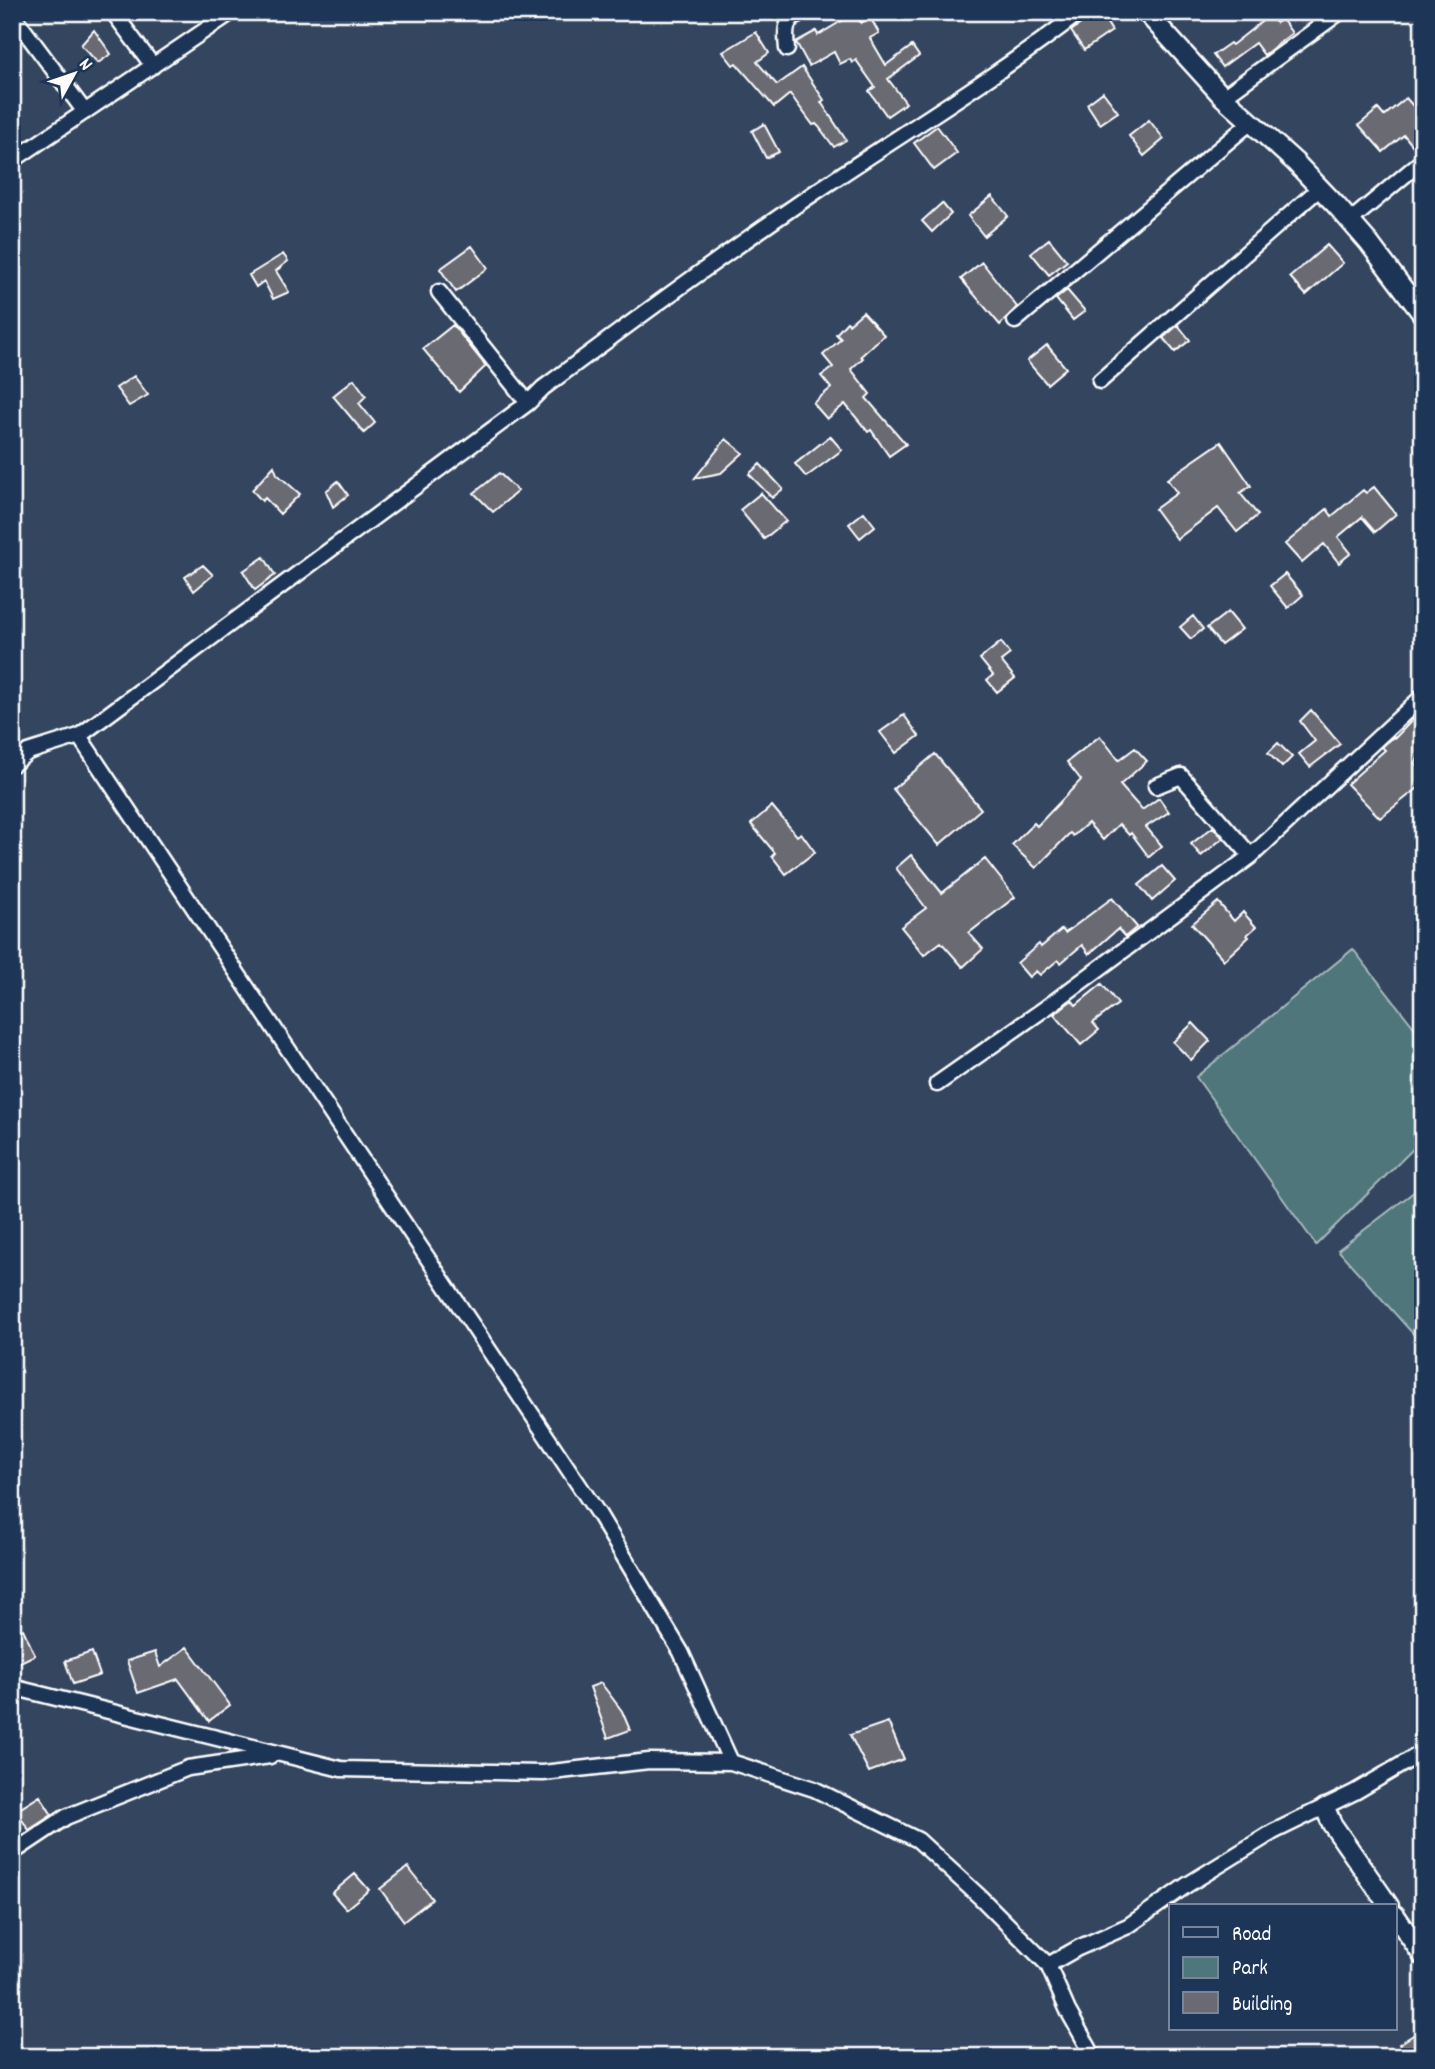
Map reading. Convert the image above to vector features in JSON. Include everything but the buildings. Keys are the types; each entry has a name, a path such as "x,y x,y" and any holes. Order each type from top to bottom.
{"street":[{"path":"113,12 153,66"},
{"path":"12,161 232,12"},
{"path":"787,49 785,29 789,20 803,12"},
{"path":"12,765 28,752 79,736 528,404 543,388 686,283 837,178 982,83 1080,12"},
{"path":"1146,12 1223,97 1320,188 1350,221 1423,315"},
{"path":"1223,97 1340,12"},
{"path":"12,14 85,112"},
{"path":"1015,321 1251,122"},
{"path":"1350,221 1423,160"},
{"path":"1100,381 1320,188"},
{"path":"439,292 528,404"},
{"path":"937,1084 1068,992 1251,856 1423,696"},
{"path":"79,736 599,1515 681,1652 731,1762"},
{"path":"1156,786 1181,776 1251,856"},
{"path":"12,1688 341,1769 543,1773 649,1761 731,1762 814,1789 918,1840 980,1897 1048,1965 1068,2011 1094,2057"},
{"path":"1048,1965 1128,1926 1187,1885 1273,1832 1325,1808 1423,1752"},
{"path":"12,1853 66,1817 188,1768 277,1755"},
{"path":"1325,1808 1332,1824 1387,1904"},
{"path":"1396,1916 1423,1956"}],"green space":[{"path":"1353,949 1423,1039 1423,1139 1316,1245 1196,1077"},
{"path":"1423,1185 1423,1345 1338,1250"}]}
